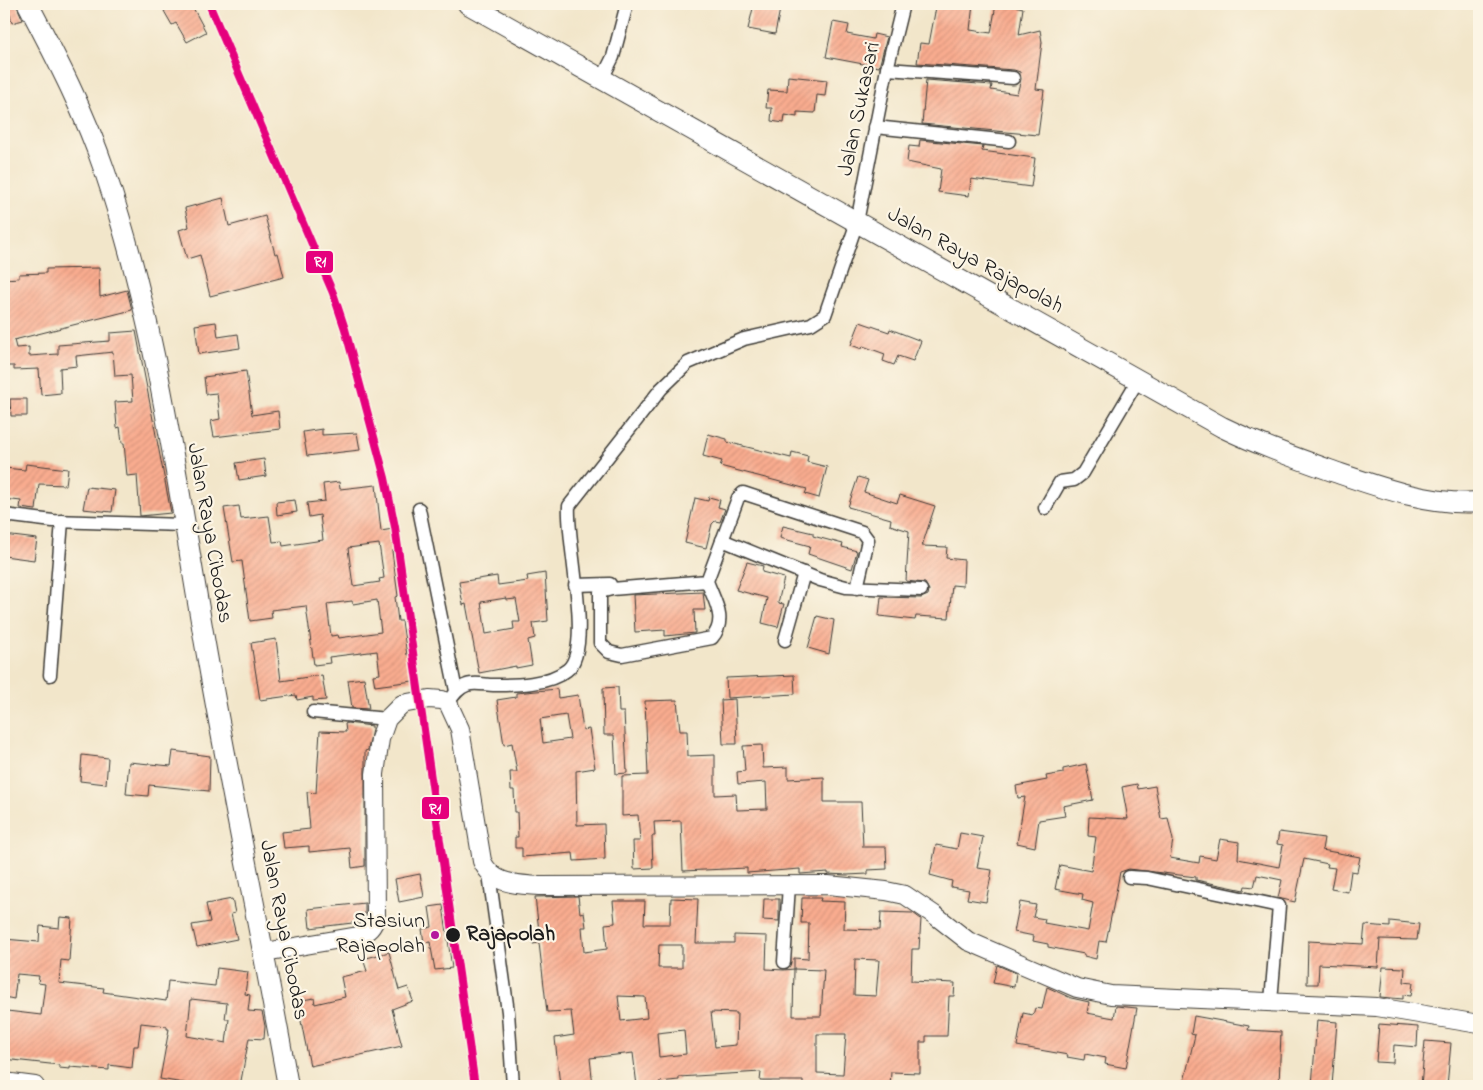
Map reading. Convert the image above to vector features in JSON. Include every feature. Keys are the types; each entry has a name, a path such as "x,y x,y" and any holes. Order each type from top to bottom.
{"highway":[{"name":"Jalan Raya Cibodas","path":"28,4 71,86 105,171 123,232 156,374 222,740 265,952 288,1086"},
{"name":"Jalan Raya Rajapolah","path":"468,4 1138,380 1260,446 1388,490 1427,498 1479,502"}],"main road":[{"path":"265,952 358,936 368,932 373,926 376,906 375,774 380,739 387,719 402,704 415,700 442,700 452,697 460,730 482,862 489,874 501,881 539,886 828,885 886,891 905,895 968,941 1030,970 1090,991 1111,995 1377,1007 1479,1024"},
{"path":"4,1082 35,1086"}],"street":[{"path":"602,79 613,57 627,4"},
{"name":"Jalan Sukasari","path":"452,697 468,684 501,685 546,681 568,670 576,658 580,639 569,527 570,506 661,389 688,363 744,339 810,324 825,315 857,222 887,69 903,4"},
{"path":"887,69 1013,78"},
{"path":"875,127 1009,141"},
{"path":"1045,508 1060,482 1074,480 1083,473 1138,380"},
{"path":"576,585 625,583 700,573 708,566 722,540 740,483"},
{"path":"600,592 600,643 609,652 622,655 712,638 719,630 720,616 707,581 738,498 746,493 862,532 868,540 856,588"},
{"path":"420,509 452,697"},
{"path":"4,515 62,522 183,524"},
{"path":"50,675 62,522"},
{"path":"722,540 804,573 846,587 921,590"},
{"path":"784,640 804,573"},
{"path":"576,585 600,592 612,588 707,581"},
{"path":"312,712 387,719"},
{"path":"489,874 508,1012 513,1086"},
{"path":"1128,877 1147,878 1279,906 1271,1001"},
{"path":"784,962 789,885"}],"building":[{"path":"7,4 16,4 23,20 12,23"},
{"path":"165,4 191,4 206,32 187,42 176,23 172,25 164,11 168,9"},
{"path":"754,4 781,4 775,34 748,29"},
{"path":"943,4 973,4 970,30 991,33 996,4 1006,4 1023,8 1019,35 1040,30 1042,42 1036,89 1044,90 1038,135 922,124 926,80 992,85 991,90 1017,94 1021,79 1020,72 1014,70 917,63 920,43 929,44 936,7 942,8"},
{"path":"833,22 849,25 847,34 873,39 874,34 887,37 879,67 826,57"},
{"path":"788,76 827,80 825,96 817,95 815,113 797,112 797,117 785,115 784,123 771,121 772,108 766,108 768,90 787,91"},
{"path":"920,140 983,146 982,151 1035,158 1031,187 971,179 969,196 938,192 941,169 907,162 909,146 919,147"},
{"path":"223,198 229,226 265,216 275,254 278,253 284,277 210,296 200,255 187,259 179,230 189,227 185,208"},
{"path":"99,268 100,297 127,290 132,310 14,340 16,348 29,347 29,356 58,354 58,345 110,341 110,333 136,331 171,513 140,516 137,475 127,476 124,443 122,443 120,427 117,428 115,402 133,401 131,375 115,376 113,352 76,356 77,366 60,368 61,393 41,395 39,369 14,370 14,366 4,366 4,279 19,278 19,274 46,273 46,269"},
{"path":"216,322 218,337 238,334 240,348 199,354 195,325"},
{"path":"860,322 889,332 890,329 921,341 913,361 898,356 894,365 883,361 885,354 863,346 862,349 851,345"},
{"path":"246,371 252,415 278,411 280,429 214,437 211,421 220,419 217,393 206,394 204,377"},
{"path":"10,399 27,399 27,416 11,416"},
{"path":"322,429 322,435 357,433 360,450 307,456 303,432"},
{"path":"708,434 727,439 727,442 791,458 792,452 808,456 807,462 827,467 819,498 805,494 807,489 720,466 722,461 703,456"},
{"path":"264,459 266,476 239,480 236,463"},
{"path":"26,464 68,469 66,485 39,484 36,510 20,508 21,501 4,499 4,468 25,470"},
{"path":"858,477 868,480 864,492 897,503 900,495 935,506 922,546 947,547 946,558 964,560 963,586 952,585 949,618 916,616 915,620 879,616 881,597 921,598 928,595 929,590 925,583 906,581 909,531 890,525 891,519 848,507"},
{"path":"339,482 340,489 376,485 381,531 393,529 396,550 392,551 398,596 395,597 398,621 402,621 407,655 410,654 413,681 375,686 373,675 380,674 377,651 329,657 330,663 314,665 306,606 271,610 272,618 250,621 242,561 233,562 224,508 239,506 241,519 269,516 273,542 282,541 283,546 323,540 320,515 309,517 307,503 325,501 323,484","holes":["379,544 384,578 379,579 380,582 353,586 348,548","377,600 381,632 339,638 338,635 331,636 327,604 352,601 353,604"]},
{"path":"87,487 115,490 112,512 83,509"},
{"path":"709,497 720,500 718,507 725,509 720,522 715,521 712,524 706,548 685,543 695,498 708,501"},
{"path":"295,500 297,512 277,515 276,502"},
{"path":"783,526 813,533 813,536 843,544 842,547 857,551 852,569 808,554 810,546 780,538"},
{"path":"4,535 37,539 34,560 4,556"},
{"path":"747,562 763,566 762,572 784,578 778,603 784,604 778,627 762,623 767,598 736,590"},
{"path":"545,573 548,621 533,623 535,638 528,640 532,665 479,673 466,604 463,605 459,582 497,576 498,585 528,581 527,576","holes":["506,598 506,600 516,599 520,622 513,622 514,629 486,634 481,602"]},
{"path":"703,592 705,610 694,610 695,633 665,636 665,630 635,632 633,595"},
{"path":"817,616 834,620 829,654 808,648"},
{"path":"276,639 281,681 322,675 326,700 313,701 313,697 297,700 296,695 260,700 251,643"},
{"path":"794,675 795,694 727,698 726,678"},
{"path":"364,678 369,709 352,708 348,680"},
{"path":"618,687 619,712 624,712 627,773 616,774 614,735 604,735 603,688"},
{"path":"557,689 558,698 578,695 583,730 589,729 595,768 576,771 577,825 604,824 605,859 574,861 573,853 522,857 522,848 515,848 515,837 518,837 517,812 515,812 514,790 511,790 510,772 517,772 512,743 504,745 497,700 516,697 516,693","holes":["566,715 570,739 543,743 540,719"]},
{"path":"735,699 737,744 723,744 721,700"},
{"path":"677,700 680,731 687,731 688,756 715,755 715,795 736,794 737,810 767,809 766,782 738,784 737,772 745,771 743,746 762,745 763,768 788,767 788,779 824,777 824,802 861,802 863,847 886,847 887,869 868,870 868,874 847,875 828,874 828,872 800,874 800,869 747,873 747,868 683,871 681,821 654,822 655,836 652,836 653,868 634,869 633,841 640,841 638,815 622,816 622,776 648,775 645,701"},
{"path":"345,724 372,726 368,750 365,751 365,866 352,868 350,848 309,852 309,846 284,848 282,832 310,829 307,792 316,793 320,731 346,732"},
{"path":"173,751 210,756 209,791 149,785 148,796 126,794 129,762 171,766"},
{"path":"82,755 108,758 106,784 80,781"},
{"path":"1086,764 1093,800 1063,806 1065,816 1039,820 1035,847 1017,843 1025,797 1018,798 1016,786 1047,780 1046,776 1063,773 1063,769"},
{"path":"1137,784 1138,789 1155,786 1161,819 1168,818 1173,840 1170,858 1199,863 1200,856 1216,859 1220,839 1239,842 1238,859 1279,867 1283,845 1277,844 1279,832 1324,838 1322,850 1360,857 1357,872 1351,871 1348,892 1331,889 1335,868 1327,867 1328,864 1304,859 1295,902 1278,898 1282,880 1257,875 1254,887 1245,886 1244,890 1196,880 1196,877 1129,869 1120,872 1106,942 1099,941 1096,959 1084,956 1084,954 1048,947 1048,944 1033,941 1034,936 1014,932 1020,902 1036,905 1033,917 1045,919 1044,923 1088,931 1093,903 1082,900 1083,894 1055,889 1060,865 1091,871 1096,837 1088,836 1089,817 1128,819 1122,787"},
{"path":"960,833 983,837 977,868 992,870 986,902 967,899 969,890 951,887 952,881 930,875 936,845 957,849"},
{"path":"420,874 424,897 399,902 395,879"},
{"path":"578,896 580,913 584,912 586,927 582,927 584,952 607,949 605,924 615,923 613,901 645,901 644,924 670,924 671,898 698,899 696,943 734,943 734,935 767,936 766,969 784,970 794,969 794,958 808,959 809,923 801,923 802,898 821,898 820,901 845,902 844,929 880,930 881,912 913,913 921,919 919,949 912,949 911,981 955,983 954,996 949,996 947,1036 926,1036 926,1042 920,1042 920,1073 891,1072 890,1086 803,1086 803,1081 760,1081 761,1072 679,1077 679,1080 659,1082 660,1086 637,1086 633,1053 590,1058 593,1086 560,1086 555,1038 574,1035 571,1011 547,1012 539,943 533,944 532,932 539,931 535,897","holes":["659,945 682,945 682,968 658,968","855,959 879,960 876,996 854,995","794,969 824,970 821,1016 793,1016","618,996 645,997 647,1018 621,1021","711,1012 737,1013 736,1045 715,1047","684,1030 686,1054 659,1057 657,1033","817,1034 846,1034 843,1074 817,1073"]},
{"path":"232,899 235,913 231,914 237,939 197,947 192,925 210,922 206,904"},
{"path":"764,899 779,899 779,921 763,920"},
{"path":"365,903 365,914 361,922 310,928 308,909"},
{"name":"Stasiun Rajapolah","path":"443,905 452,968 435,970 430,942 424,943 422,929 432,927 429,907"},
{"path":"60,917 72,918 69,961 61,960 59,983 104,988 103,992 166,1001 168,981 215,986 217,968 248,972 245,994 250,995 248,1011 262,1012 265,1026 264,1039 249,1038 240,1086 201,1086 160,1079 169,1029 167,1029 167,1026 141,1023 138,1046 134,1046 132,1068 109,1065 109,1070 70,1067 70,1069 59,1068 59,1065 4,1059 7,1011 41,1015 45,984 38,983 39,976 17,974 14,999 4,997 7,953 4,953 4,939 39,942 40,926 59,928","holes":["191,999 227,1003 225,1019 229,1019 226,1043 187,1036"]},
{"path":"1390,921 1419,924 1417,940 1380,939 1378,967 1319,964 1318,984 1307,984 1308,941 1363,944 1365,925 1390,927"},
{"path":"389,952 399,990 408,987 413,1001 392,1009 402,1046 310,1066 297,1001 314,998 315,1004 345,997 341,977 367,971 363,959"},
{"path":"997,965 1016,973 1014,987 993,983"},
{"path":"1383,967 1405,968 1404,982 1413,983 1411,996 1403,995 1403,999 1380,997"},
{"path":"1047,987 1071,998 1089,1002 1087,1013 1114,1018 1116,1006 1137,1008 1126,1068 1105,1064 1106,1058 1085,1054 1084,1060 1067,1057 1068,1055 1017,1046 1023,1013 1033,1015 1035,1008 1042,1009"},
{"path":"1194,1016 1249,1026 1248,1030 1281,1032 1279,1086 1183,1086 1195,1035 1191,1034"},
{"path":"1317,1020 1337,1022 1332,1086 1312,1086"},
{"path":"1379,1024 1418,1027 1417,1047 1394,1045 1393,1063 1376,1062"},
{"path":"1425,1041 1451,1043 1447,1086 1421,1086"}],"transit line":[{"name":"R1","path":"209,4 333,293 345,329 385,478 395,527 475,1086"}],"place":[{"name":"Stasiun Rajapolah","path":"435,935"},
{"name":"Rajapolah","path":"453,935"}]}
